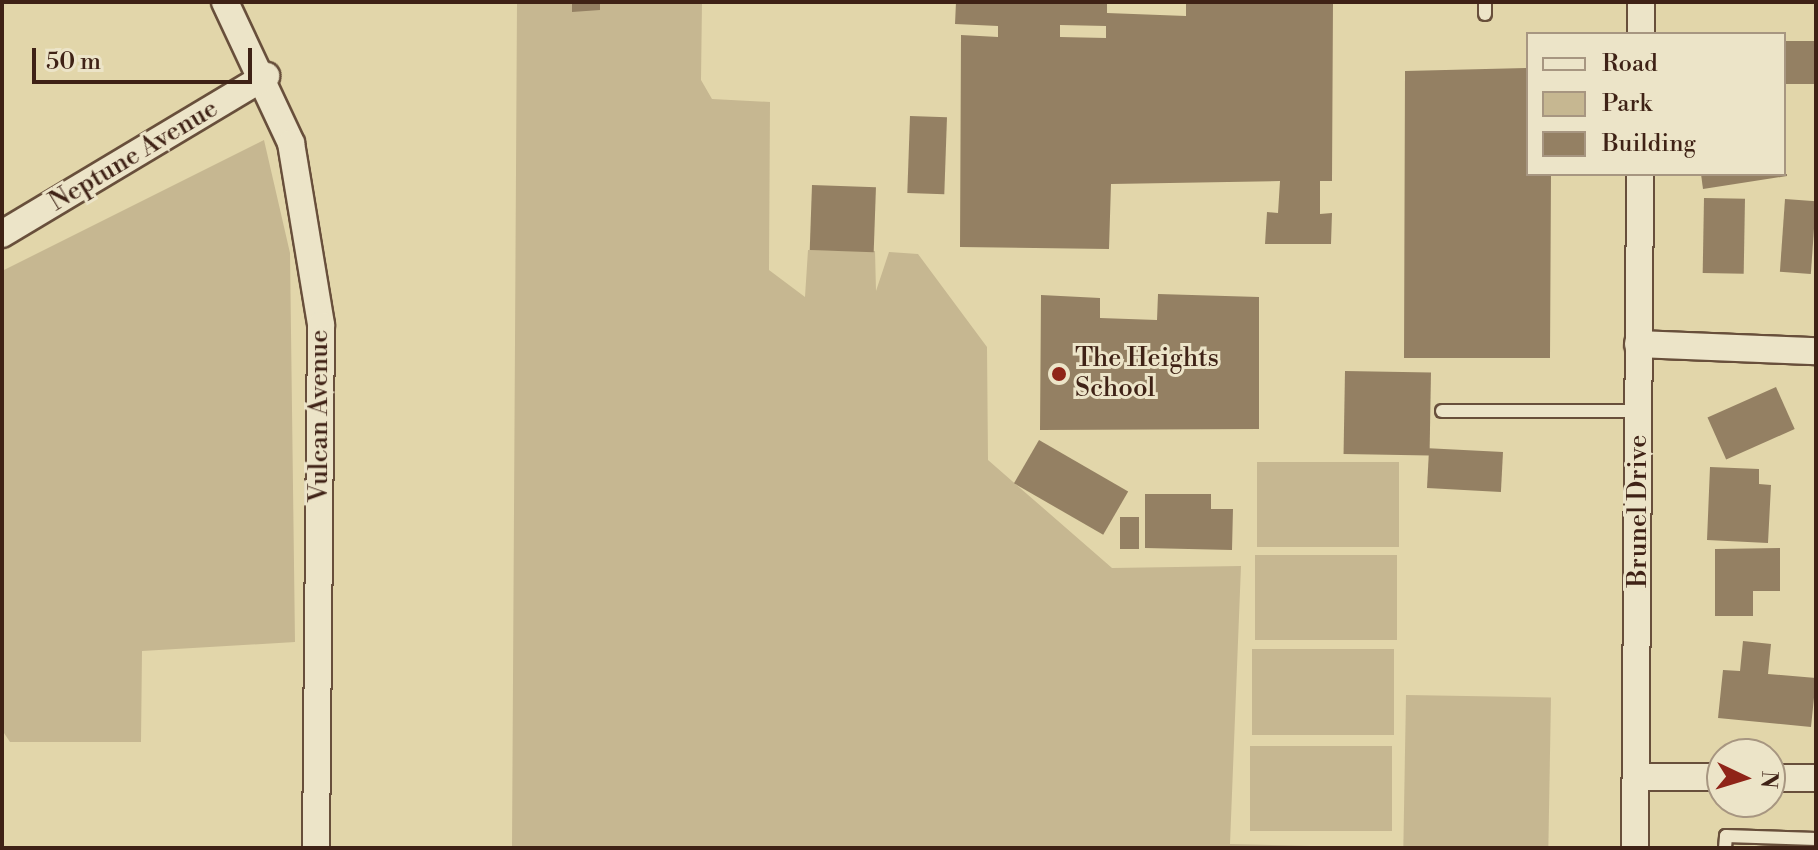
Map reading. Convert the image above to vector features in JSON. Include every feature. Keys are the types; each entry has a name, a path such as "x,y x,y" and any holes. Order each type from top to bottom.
{"street":[{"name":"Vulcan Avenue","path":"225,2 266,76 291,143 321,325 316,848"},
{"path":"1641,2 1641,32"},
{"name":"Neptune Avenue","path":"2,234 266,76"},
{"name":"Brunel Drive","path":"1635,848 1640,176"},
{"path":"1638,344 1816,351"},
{"path":"1636,777 1706,777"},
{"path":"1786,778 1816,778"}],"lane":[{"path":"1442,411 1640,411"},
{"path":"1725,848 1726,836 1798,843 1816,839"}],"green space":[{"path":"517,2 702,2 701,80 712,99 770,102 769,270 805,297 808,250 875,251 876,291 889,252 918,254 987,347 988,460 1112,568 1241,566 1230,844 1391,848 512,848"},
{"path":"264,140 290,253 295,642 142,651 141,742 10,742 2,730 2,271"},
{"path":"1257,462 1399,462 1399,547 1257,547"},
{"path":"1255,555 1397,555 1397,640 1255,640"},
{"path":"1252,649 1394,649 1394,735 1252,735"},
{"path":"1406,695 1551,698 1548,848 1403,848"},
{"path":"1250,746 1392,746 1392,831 1250,831"}],"building":[{"path":"572,2 600,2 600,10 572,12"},
{"path":"956,2 1107,2 1107,13 1186,16 1186,2 1333,2 1332,181 1320,181 1320,214 1332,213 1331,244 1265,244 1267,212 1278,213 1280,181 1111,184 1109,249 960,247 961,35 998,37 998,26 955,24","holes":["1060,25 1106,26 1106,38 1060,37"]},
{"path":"1786,41 1816,41 1816,84 1786,84"},
{"path":"1526,68 1526,176 1551,176 1550,358 1404,358 1405,71"},
{"path":"910,116 947,117 944,194 907,193"},
{"path":"1787,174 1787,176 1703,189 1701,176"},
{"path":"812,185 876,187 874,252 810,250"},
{"path":"1704,198 1745,199 1744,274 1703,273"},
{"path":"1785,199 1816,201 1811,274 1780,272"},
{"path":"1158,294 1259,297 1259,429 1040,430 1041,295 1100,298 1100,318 1157,320"},
{"path":"1345,371 1431,373 1430,455 1344,454"},
{"path":"1776,387 1795,429 1726,460 1707,418"},
{"path":"1039,440 1128,491 1103,535 1014,483"},
{"path":"1429,448 1503,452 1501,492 1427,488"},
{"path":"1710,467 1759,469 1759,484 1771,485 1768,543 1707,540"},
{"path":"1145,494 1211,494 1211,509 1233,509 1232,550 1145,548"},
{"path":"1120,517 1139,517 1139,549 1120,549"},
{"path":"1780,548 1780,591 1753,591 1753,616 1715,616 1715,549"},
{"path":"1743,641 1771,644 1768,674 1816,678 1811,727 1718,718 1723,670 1740,671"}],"place":[{"name":"The Heights School","path":"1059,374"}]}
